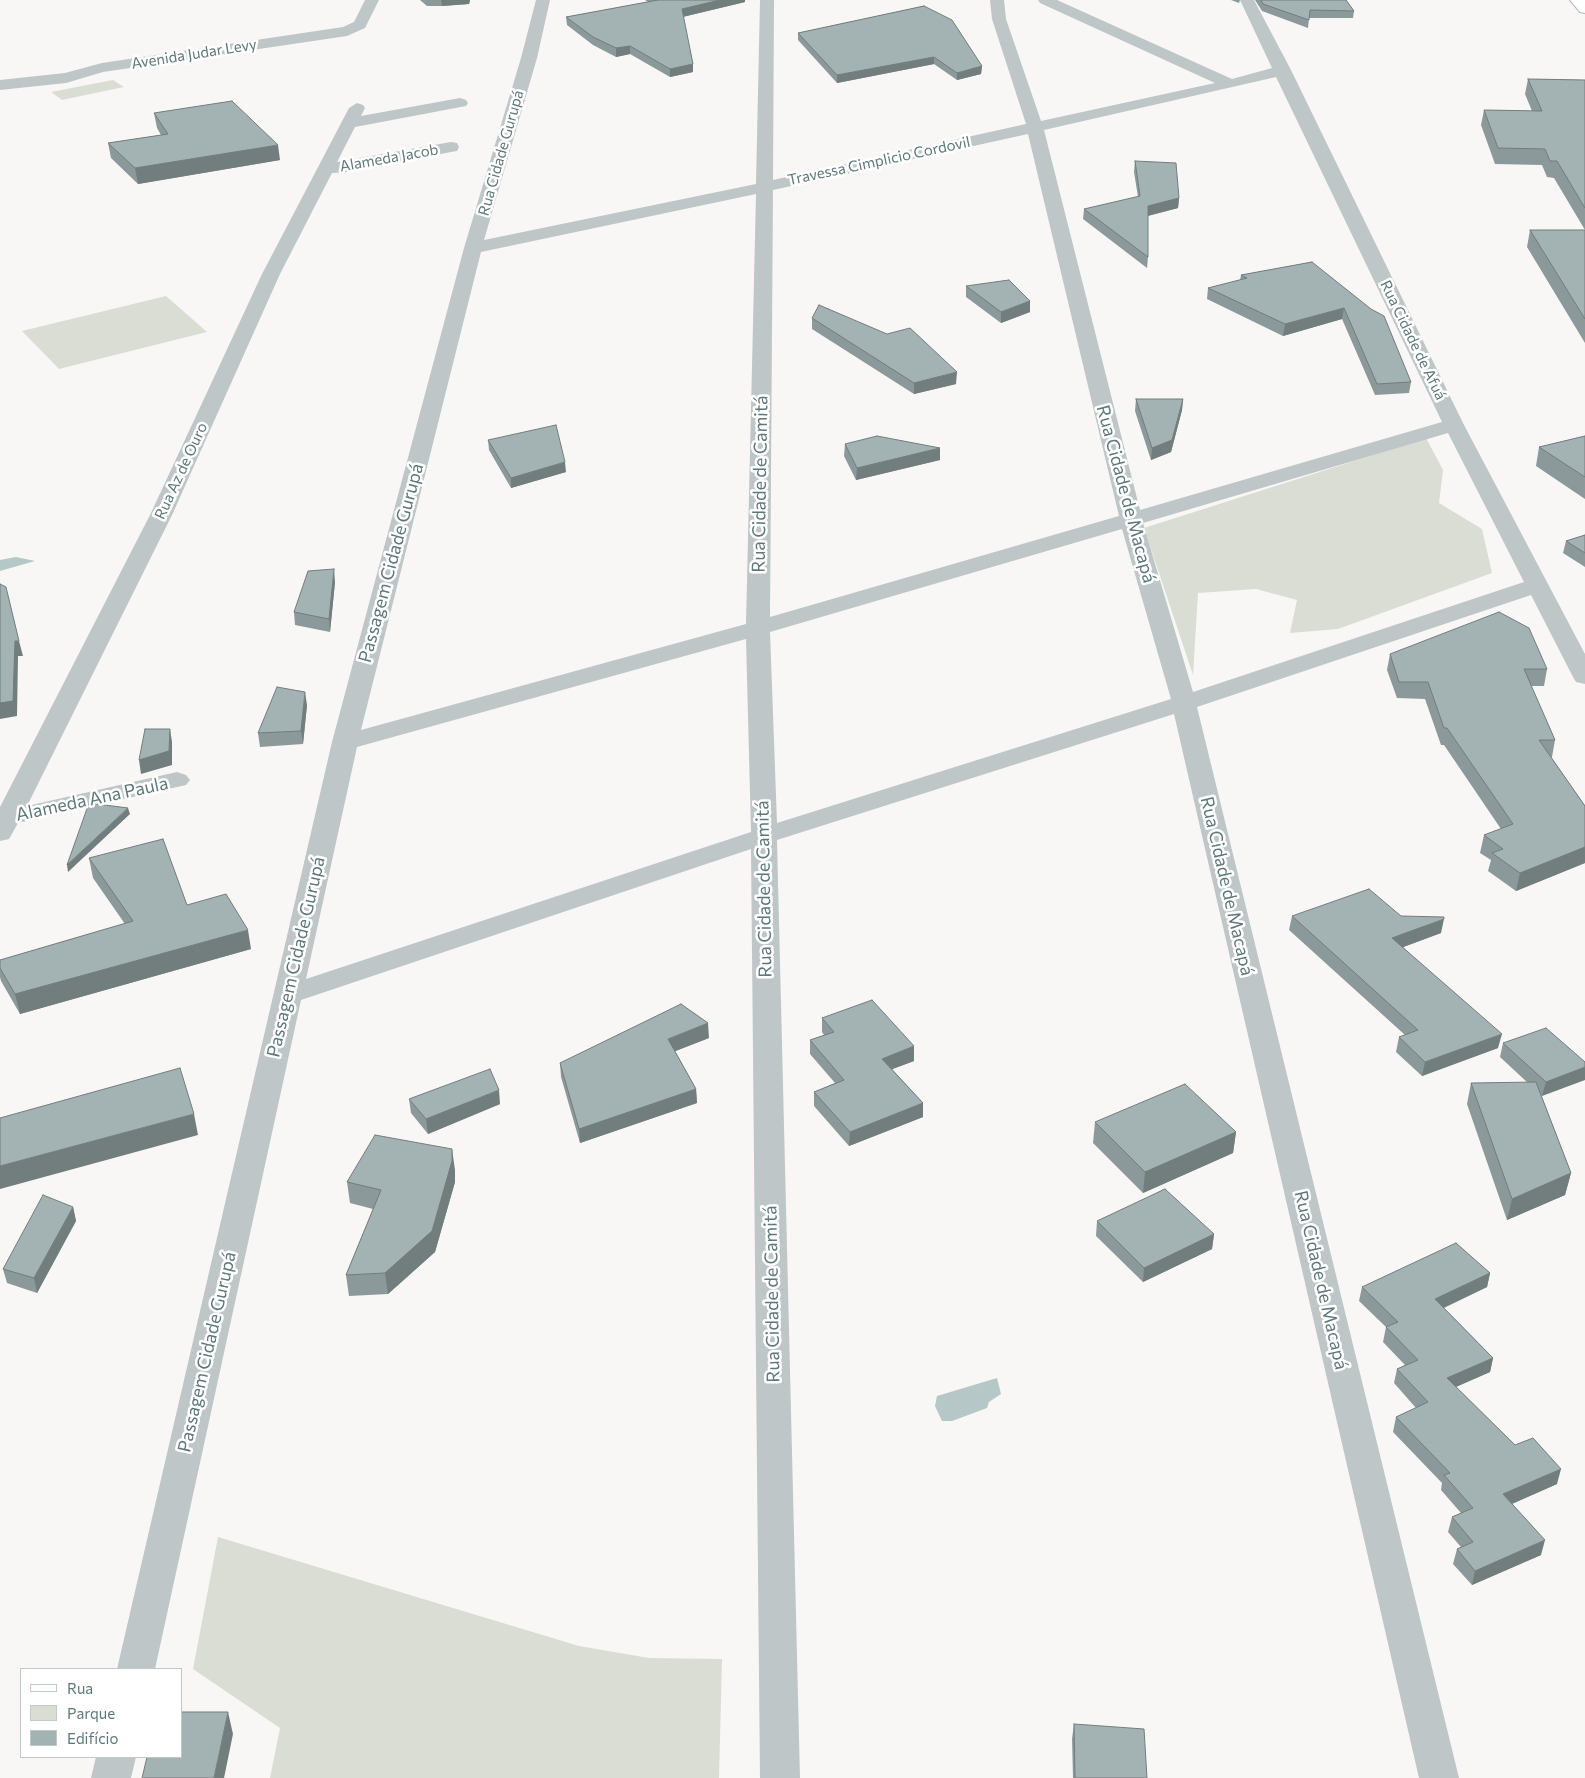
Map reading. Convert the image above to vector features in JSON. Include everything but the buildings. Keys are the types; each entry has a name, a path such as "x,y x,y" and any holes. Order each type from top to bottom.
{"main road":[{"path":"1577,0 1585,9"}],"street":[{"name":"Avenida Judar Levy","path":"0,85 66,78 102,68 347,31 360,25 372,0"},
{"name":"Rua Cidade Gurupá","path":"473,248 529,58 543,0"},
{"name":"Rua Cidade de Camitá","path":"767,0 758,628 764,836 780,1778"},
{"name":"Rua Cidade de Macapá","path":"997,0 999,19 1035,127 1131,520 1184,702 1440,1778"},
{"path":"1045,0 1231,84"},
{"name":"Rua Cidade de Afuá","path":"1247,0 1283,70 1454,425 1585,677"},
{"name":"Travessa Cimplicio Cordovil","path":"473,248 764,187 1231,84 1283,70"},
{"name":"Rua Az de Ouro","path":"4,826 161,515 271,274 354,115 460,103"},
{"name":"Alameda Jacob","path":"327,168 349,167 451,147"},
{"name":"Passagem Cidade Gurupá","path":"136,1668 345,742 473,248"},
{"path":"345,742 758,628 1454,425"},
{"path":"287,995 764,836 1184,702 1538,585"},
{"name":"Alameda Ana Paula","path":"4,826 177,780"},
{"path":"111,1778 116,1758"}],"green space":[{"path":"113,80 124,87 62,100 51,92"},
{"path":"166,296 207,332 59,369 22,331"},
{"path":"1426,438 1443,470 1439,503 1482,529 1492,573 1338,629 1290,633 1297,600 1256,589 1198,593 1193,675 1144,528"},
{"path":"218,1537 579,1646 649,1658 722,1659 719,1778 270,1778 280,1728 193,1669"}],"shaded area":[{"path":"16,557 35,561 0,571 0,560"},
{"path":"997,1378 1001,1394 989,1402 987,1408 952,1421 942,1421 935,1406 937,1396"}]}
